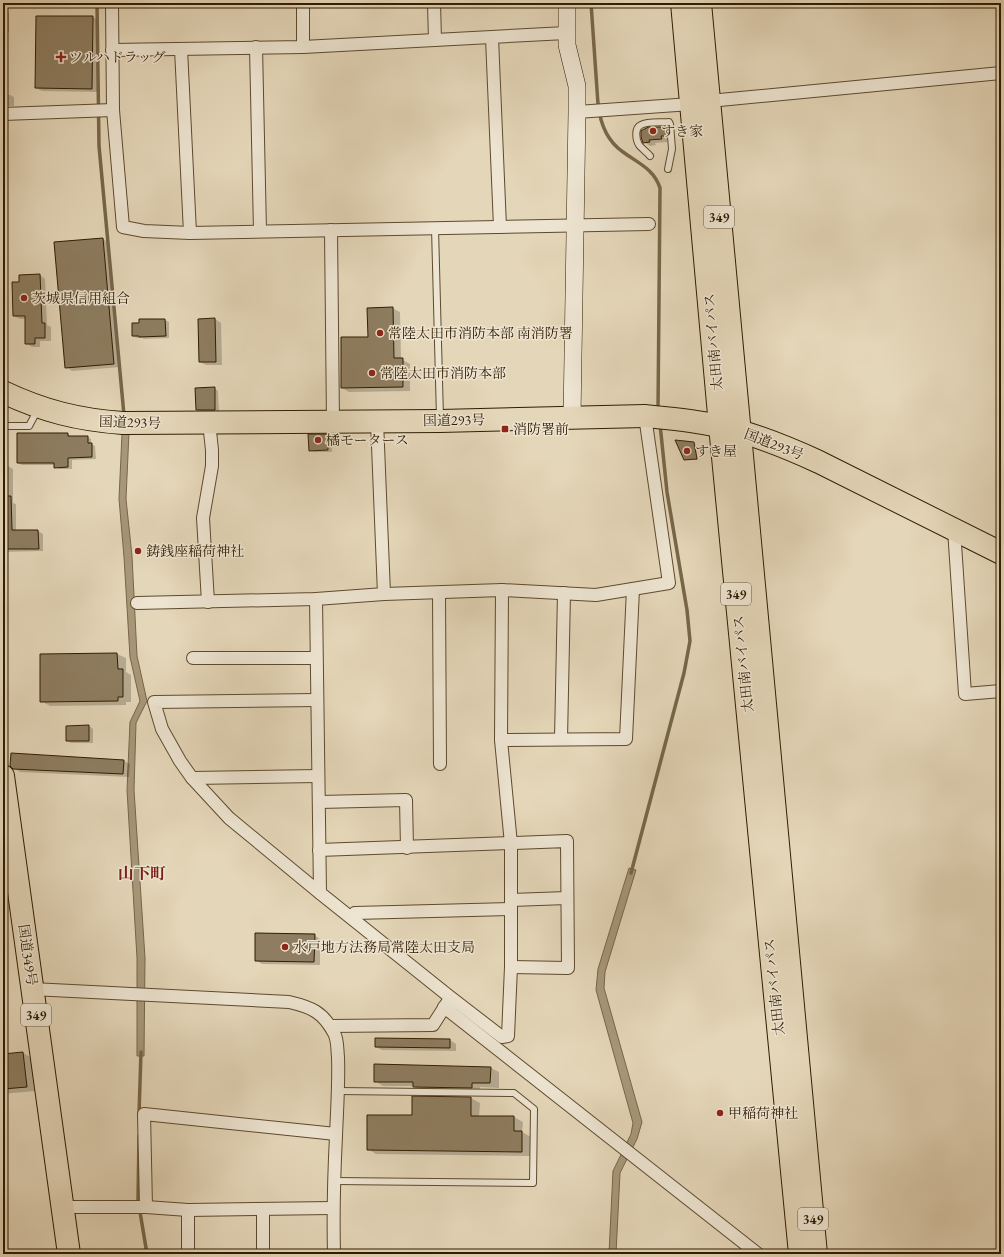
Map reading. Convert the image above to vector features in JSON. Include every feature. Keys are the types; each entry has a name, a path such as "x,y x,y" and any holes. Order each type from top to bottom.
{"highway":[{"name":"太田南バイパス","path":"682,3 700,102 802,1185 816,1254"},
{"name":"太田南バイパス","path":"700,3 700,102"},
{"name":"国道293号","path":"3,392 38,407 67,416 94,421 123,423 440,421 644,416 676,419 730,428 788,448 1001,553"},
{"name":"国道349号","path":"3,776 69,1254"},
{"name":"太田南バイパス","path":"800,1254 802,1185"}],"street":[{"path":"112,3 113,110 124,227 144,231 190,233 649,224"},
{"path":"303,3 303,47"},
{"path":"434,3 435,40"},
{"path":"567,3 567,44 577,86 572,418"},
{"path":"112,50 303,47 566,33"},
{"path":"492,38 500,227"},
{"path":"256,47 260,231"},
{"path":"181,49 190,233"},
{"path":"577,112 700,102 1001,73"},
{"path":"3,114 113,110"},
{"path":"331,230 333,422"},
{"path":"137,603 316,599 384,594 502,590 596,595 669,583 644,416"},
{"path":"376,421 384,594"},
{"path":"208,602 203,518 212,466 209,422"},
{"path":"954,529 965,694 1001,691"},
{"path":"501,740 626,739 634,589"},
{"path":"447,1002 502,1037 508,1036 511,968 511,844 501,740 502,590"},
{"path":"439,593 440,764"},
{"path":"560,739 564,593"},
{"path":"316,599 320,892"},
{"path":"193,658 316,658"},
{"path":"317,700 154,702 162,729 180,761 192,778 229,818 353,919 447,1002 758,1254"},
{"path":"192,778 318,776"},
{"path":"319,802 406,800 407,848"},
{"path":"320,850 567,842 568,968 511,968"},
{"path":"353,919 355,913 511,904 567,898"},
{"path":"32,989 289,1002 312,1008 330,1026 335,1034 337,1043 339,1091 333,1208 334,1254"},
{"path":"330,1026 433,1025 447,1002"},
{"path":"146,1207 144,1114 336,1134"},
{"path":"62,1207 146,1207 188,1210 333,1208"},
{"path":"263,1254 264,1209"},
{"path":"188,1210 188,1254"}],"lane":[{"path":"650,156 638,144 636,131 637,127 646,124 669,122 671,129 672,149 668,169"},
{"path":"435,228 440,421"},
{"path":"3,426 29,426 38,407"},
{"path":"334,1181 533,1183 534,1109 514,1093 339,1091"}],"shaded area":[{"path":"129,432 126,499 132,556 137,656 147,701 136,723 134,790 145,958 144,1056 137,1056 137,958 127,790 130,722 140,701 130,657 119,499 122,434"},
{"path":"629,868 636,870 605,972 604,988 642,1122 637,1139 620,1173 616,1254 609,1254 613,1171 631,1134 633,1123 596,990 598,969"}],"building":[{"path":"36,16 93,16 92,89 35,88"},
{"name":"すき家","path":"648,127 666,127 666,136 661,136 662,139 649,140 650,142 643,143 641,131"},
{"path":"103,238 114,364 65,368 54,242"},
{"path":"40,274 42,323 45,323 45,338 35,338 35,344 25,344 25,316 13,316 12,282 19,282 19,275"},
{"name":"常陸太田市消防本部","path":"393,307 394,358 403,358 403,387 341,388 341,337 368,337 367,308"},
{"path":"215,318 216,362 199,362 198,319"},
{"path":"139,319 165,319 166,336 132,336 132,323 139,323"},
{"path":"215,387 215,410 196,410 195,388"},
{"path":"17,433 68,433 68,436 88,436 88,443 92,443 92,457 68,458 68,467 54,468 54,463 17,463"},
{"path":"308,434 328,434 328,450 309,451"},
{"name":"すき屋","path":"675,440 694,442 697,459 684,460"},
{"path":"3,496 11,496 12,530 38,530 39,549 3,549"},
{"path":"117,653 118,669 123,669 123,697 118,697 118,701 40,702 40,654"},
{"path":"89,725 89,741 66,741 66,726"},
{"path":"11,753 124,760 123,774 13,769 10,766"},
{"name":"水戸地方法務局常陸太田支局","path":"255,933 315,934 314,962 255,961"},
{"path":"375,1038 450,1039 450,1048 375,1047"},
{"path":"23,1052 27,1087 3,1089 3,1054"},
{"path":"374,1064 491,1067 490,1083 472,1083 472,1088 413,1087 413,1082 374,1082"},
{"path":"412,1096 471,1097 471,1116 514,1116 514,1131 522,1131 522,1152 367,1150 367,1115 412,1115"}],"waterway":[{"path":"97,3 99,146 124,415"},
{"path":"591,3 600,118 605,131 617,148 650,171 660,188 658,410"},
{"path":"631,873 684,673 690,641 687,610 667,492 660,424"},
{"path":"139,1114 141,1052"},
{"path":"139,1136 138,1200 147,1254"}],"place":[{"name":"ツルハドラッグ","path":"61,57"},
{"name":"すき家","path":"653,131"},
{"name":"茨城県信用組合","path":"24,298"},
{"name":"常陸太田市消防本部 南消防署","path":"380,333"},
{"name":"常陸太田市消防本部","path":"372,373"},
{"name":"消防署前","path":"505,429"},
{"name":"橘モータース","path":"318,440"},
{"name":"すき屋","path":"687,451"},
{"name":"鋳銭座稲荷神社","path":"138,551"},
{"name":"水戸地方法務局常陸太田支局","path":"285,947"},
{"name":"甲稲荷神社","path":"720,1113"}],"district":[{"name":"山下町","path":"142,873"}]}
